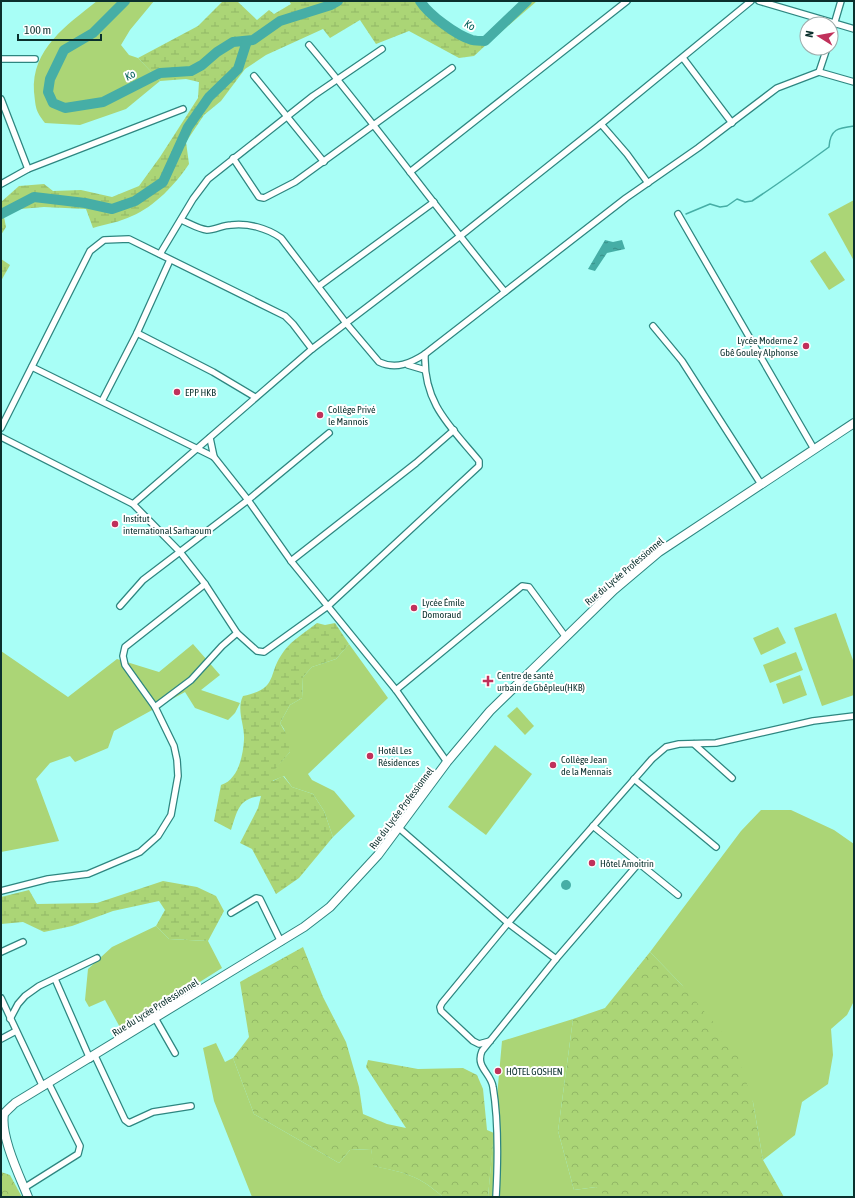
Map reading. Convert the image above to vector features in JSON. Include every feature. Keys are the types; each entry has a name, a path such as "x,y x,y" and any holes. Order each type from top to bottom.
{"main road":[{"name":"Rue du Lycée Professionnel","path":"28,1197 4,1143 2,1129 3,1113 15,1103 92,1058 281,942 330,907 378,855 447,762 490,711 565,636 614,590 659,552 760,483 854,423"}],"street":[{"path":"410,172 627,1"},
{"path":"133,504 198,449 254,397 312,349 601,124 751,1"},
{"path":"759,1 806,16"},
{"path":"837,16 841,1"},
{"path":"839,26 854,29"},
{"path":"309,45 374,125 459,236 505,292"},
{"path":"160,254 193,199 208,179 313,96 382,49"},
{"path":"819,72 824,56"},
{"path":"683,58 732,123"},
{"path":"1,59 35,59"},
{"path":"233,158 261,198 295,182 452,68"},
{"path":"408,365 425,354 648,183 732,123 777,88 819,72 854,82"},
{"path":"254,76 324,162"},
{"path":"1,99 28,168"},
{"path":"1,184 28,168 183,109"},
{"path":"601,124 627,154 648,183"},
{"path":"319,286 434,202"},
{"path":"678,214 814,449"},
{"path":"181,220 201,229 209,230 231,225 246,225 274,233 281,238 346,323 379,362 384,364 408,365 425,370"},
{"path":"1,428 90,251 104,240 114,238 129,239 285,316 312,349"},
{"path":"102,401 137,334 170,260"},
{"path":"653,326 682,361 760,483"},
{"path":"137,334 213,372 254,397"},
{"path":"1,437 133,504 180,552 206,584 237,633 257,651 264,652 328,606 479,466 479,461 435,406 425,370 425,354"},
{"path":"32,367 214,457 248,500 291,561 396,690 447,762"},
{"path":"291,561 416,463 454,430"},
{"path":"120,606 143,580 248,500 329,434"},
{"path":"210,438 214,457"},
{"path":"1,892 48,879 88,874 140,852 158,836 171,815 178,776 177,760 174,746 155,707 125,665 123,656 125,647 206,584"},
{"path":"396,690 522,586 529,587 565,636"},
{"path":"155,707 191,680 222,646 237,633"},
{"path":"490,1041 479,1044 473,1041 441,1011 440,1007 508,923 652,759 666,748 679,744 716,742 813,721 854,716"},
{"path":"694,744 732,778"},
{"path":"634,779 716,847"},
{"path":"593,826 678,895"},
{"path":"399,828 508,923 556,959"},
{"path":"496,1197 497,1153 495,1097 493,1083 480,1065 480,1057 490,1041 556,959 638,864"},
{"path":"231,913 258,898 260,899 281,942"},
{"path":"1,952 23,942"},
{"path":"10,1019 25,996 39,986 97,958"},
{"path":"55,979 92,1058 128,1123 152,1112 191,1106"},
{"path":"1,998 16,1031 80,1146 78,1154 24,1188"},
{"path":"155,1018 175,1053"},
{"path":"1,1039 16,1031"}],"green space":[{"path":"97,1 154,1 130,30 121,45 129,55 138,58 160,81 126,109 80,125 45,123 36,109 35,102 35,77 38,63 53,39 74,19"},
{"path":"223,1 237,1 257,20 269,10 274,14 291,4 289,1 420,1 436,18 458,34 474,40 485,41 487,44 474,56 459,58 409,31 376,44 360,20 330,38 323,29 266,55 245,69 221,101 204,115 186,142 189,164 184,172 164,194 148,207 127,218 93,228 86,209 44,207 20,209 4,217 6,227 1,235 1,202 19,186 44,184 53,191 81,190 112,197 139,186 160,157 198,98 199,82 186,79 160,81 138,58 198,26"},
{"path":"527,1 537,1 487,44 485,41"},
{"path":"854,200 854,261 828,214"},
{"path":"825,251 845,280 829,290 810,261"},
{"path":"1,259 10,265 1,281"},
{"path":"836,613 854,663 854,695 822,706 794,628"},
{"path":"317,623 325,625 335,623 349,644 336,659 312,667 303,677 302,698 290,705 280,723 289,739 290,752 271,774 273,781 283,776 292,787 313,794 324,811 333,837 299,878 276,894 252,849 240,843 258,808 261,796 243,803 238,811 231,830 214,821 221,785 232,778 241,760 244,734 240,707 243,696 255,693 267,685 271,680 279,659 287,647 295,639"},
{"path":"778,627 786,643 761,655 753,638"},
{"path":"193,644 220,675 201,690 240,703 235,713 228,720 195,708 185,692 114,731 108,748 75,762 70,756 50,763 36,779 59,841 1,852 1,651 68,697 117,659 159,672"},
{"path":"349,644 388,698 308,774 312,780 334,791 355,816 333,837 324,811 313,794 292,787 284,776 272,781 270,774 290,752 284,729 280,723 290,705 302,698 303,677 312,667 336,659"},
{"path":"796,652 803,670 770,683 763,665"},
{"path":"800,675 807,695 783,704 776,684"},
{"path":"517,707 534,726 525,735 507,716"},
{"path":"495,745 532,774 486,835 448,807"},
{"path":"761,810 791,810 834,830 854,844 854,1001 847,1015 831,1029 833,1055 828,1084 802,1102 795,1135 763,1160 753,1102 682,985 650,952 741,831"},
{"path":"163,881 197,887 216,896 224,911 208,941 169,939 156,926 165,910 159,901 113,911 72,926 44,932 23,922 1,924 1,897 29,890 37,904 97,903"},
{"path":"156,926 169,939 208,941 222,968 122,1031 105,1000 89,1007 85,1000 88,969 112,947"},
{"path":"303,947 323,997 346,1042 359,1087 363,1114 387,1124 406,1128 366,1067 368,1060 418,1069 463,1068 477,1075 483,1089 487,1130 494,1133 488,1197 443,1197 419,1179 403,1173 373,1166 371,1149 350,1150 339,1163 254,1114 233,1058 249,1037 240,982"},
{"path":"650,952 682,985 735,1048 753,1102 763,1160 784,1197 606,1197 596,1187 574,1190 558,1131 573,1019 605,1008"},
{"path":"573,1019 558,1131 574,1190 596,1187 616,1197 488,1197 502,1041"},
{"path":"216,1043 225,1062 233,1058 254,1114 339,1163 350,1150 371,1149 374,1166 403,1173 419,1179 443,1197 252,1197 214,1101 203,1048"},
{"path":"1,1172 10,1175 22,1197 1,1197"}],"water":[{"path":"605,240 613,242 622,240 625,249 607,253 595,271 588,269"},
{"path":"564,880 568,880 571,885 568,890 564,890 561,887 561,883"}],"waterway":[{"name":"Ko","path":"125,1 93,33 64,50 50,79 48,92 53,103 65,108 103,102 160,73 191,71 202,65 217,52 233,42 253,40 280,21 331,5 338,1"},
{"name":"Ko","path":"420,1 436,18 458,34 477,41 485,41 527,1"},
{"path":"1,214 34,197 85,203 112,209 135,201 163,182 188,127 209,97 238,69 247,41"},
{"path":"686,214 710,204 720,207 727,206 737,199 745,202 752,201 829,147 831,136 836,130 854,126"}],"place":[{"name":"Lycée Moderne 2 Gbê Gouley Alphonse","path":"806,346"},
{"name":"EPP HKB","path":"177,392"},
{"name":"Collège Privé le Mannois","path":"320,415"},
{"name":"Institut international Sarhaoum","path":"115,524"},
{"name":"Lycée Émile Domoraud","path":"414,608"},
{"name":"Centre de santé urbain de Gbêpleu(HKB)","path":"488,681"},
{"name":"Hotêl Les Résidences","path":"370,756"},
{"name":"Collège Jean de la Mennais","path":"553,765"},
{"name":"Hôtel Amoitrin","path":"592,863"},
{"name":"HÔTEL GOSHEN","path":"498,1071"}]}
